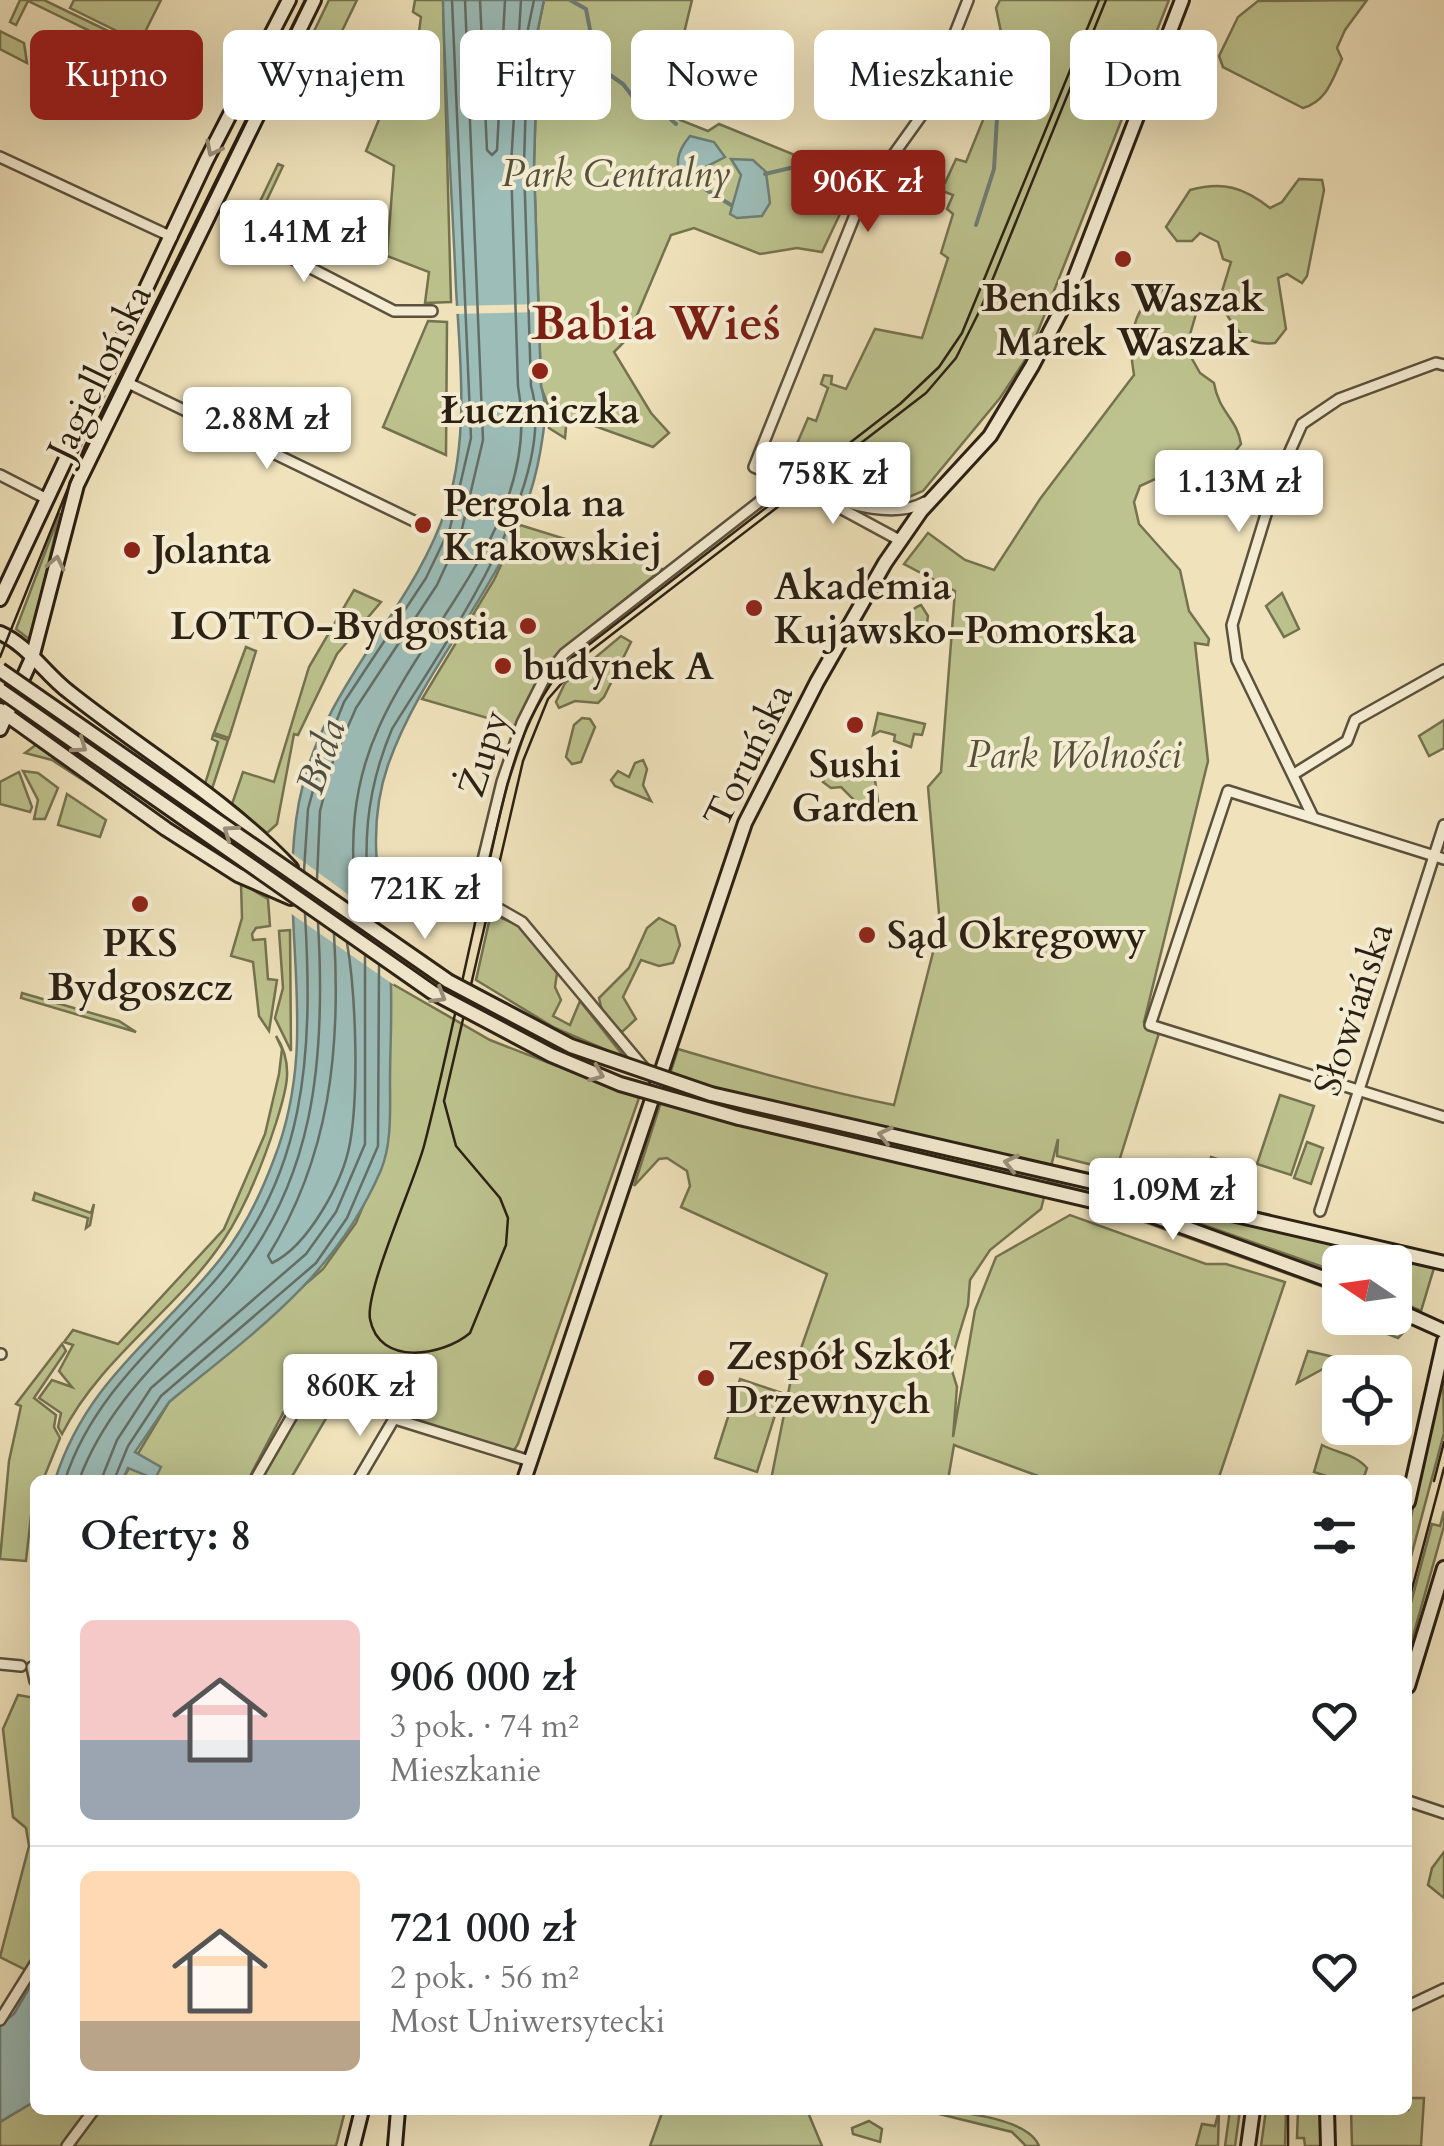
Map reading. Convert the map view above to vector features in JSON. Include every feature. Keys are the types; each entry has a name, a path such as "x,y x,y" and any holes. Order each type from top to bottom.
{"main road":[{"name":"Jagiellońska","path":"0,599 290,0"},
{"name":"Jagiellońska","path":"0,730 4,712 32,658 71,502 314,0"},
{"name":"Toruńska","path":"526,1475 745,823 844,632 904,536 937,493 990,436 1065,304 1182,0"},
{"path":"0,633 89,708 235,815 310,888"},
{"path":"0,670 435,974 502,1013 626,1068 711,1094 1444,1264"},
{"path":"0,690 432,992 508,1035 620,1084 739,1118 1165,1219 1322,1277"},
{"path":"4,712 117,796 238,875 300,902"},
{"path":"1412,1317 1444,1331"},
{"path":"1412,1484 1444,1341"},
{"path":"1412,1673 1444,1568"},
{"path":"352,2146 361,2115"},
{"path":"395,2146 398,2115"},
{"path":"1248,2146 1252,2115"},
{"path":"1327,2115 1328,2146"}],"street":[{"path":"904,536 754,467 861,200 924,112 968,0"},
{"path":"0,157 172,237"},
{"path":"242,247 264,244 394,310 432,311"},
{"path":"1312,817 1237,660 1231,639 1293,435 1302,424 1339,399 1436,363 1444,365"},
{"path":"126,382 418,523"},
{"path":"0,476 47,499"},
{"name":"Żupy","path":"658,1073 643,1068 632,1057 522,922 501,910 473,902 502,782 522,723 544,679 564,654 758,507 786,480"},
{"path":"809,490 892,512 921,504 937,493"},
{"path":"892,512 904,536"},
{"path":"1294,774 1348,741 1355,720 1444,670"},
{"path":"1439,858 1228,791 1150,1025 1444,1117"},
{"name":"Słowiańska","path":"1320,1212 1439,858 1444,825"},
{"path":"361,1475 421,1373"},
{"path":"258,1475 316,1374"},
{"path":"395,1419 530,1461"},
{"path":"0,1664 26,1667 30,1673"},
{"path":"1412,1802 1444,1813"},
{"path":"2,2019 30,1972"},
{"path":"1412,2004 1444,1989"},
{"path":"67,2146 90,2115"}],"green space":[{"path":"20,0 44,0 106,30 88,30 28,1 16,25 10,22"},
{"path":"74,0 161,0 146,30 115,30 70,8"},
{"path":"329,0 357,0 343,30 315,30"},
{"path":"415,0 443,0 451,302 425,303 429,272 387,256 394,166 366,151 379,120 440,120 440,30 419,30 421,17 413,12"},
{"name":"Park Centralny","path":"544,0 692,0 685,30 631,30 631,120 680,120 708,131 719,124 856,180 822,252 797,248 760,254 694,228 671,235 627,339 614,352 651,413 669,433 653,447 567,416 565,438 549,428 550,411 541,387 535,120 611,120 611,30 538,29"},
{"path":"1000,0 1169,0 1157,30 1070,30 1070,120 1122,120 1029,354 1000,398 923,491 890,505 853,499 795,478 788,466 776,460 777,447 793,453 808,418 816,421 828,388 821,384 824,375 832,376 831,384 846,389 875,329 922,338 948,258 941,253 953,214 947,209 953,195 924,184 914,198 892,187 889,179 895,171 907,168 945,183 956,159 966,162 983,120 1050,120 1050,30 1001,30 996,8"},
{"path":"1367,0 1337,48 1342,59 1332,82 1311,105 1303,108 1223,67 1219,56 1238,17 1258,1"},
{"path":"0,31 24,43 27,63 0,49"},
{"path":"278,164 283,166 249,238 235,234 245,215 252,218"},
{"path":"1299,179 1322,180 1324,190 1307,276 1302,283 1287,274 1278,278 1286,329 1275,343 1255,342 1235,327 1219,301 1231,262 1223,259 1218,242 1200,233 1192,241 1177,241 1166,227 1190,190 1232,188 1270,208 1282,202"},
{"path":"308,214 321,216 321,242 314,256 305,258 290,250 288,240"},
{"name":"Park Wolności","path":"1165,289 1213,302 1196,314 1186,348 1200,373 1214,383 1241,444 1208,487 1166,474 1140,486 1134,502 1139,524 1180,570 1189,611 1209,639 1208,645 1195,643 1208,761 1144,1022 1159,1027 1159,1033 1116,1171 1057,1156 1058,1139 1048,1178 1335,1245 1322,1245 1322,1267 1184,1218 1048,1182 1041,1209 990,1250 970,1280 968,1305 950,1364 957,1387 953,1437 975,1310 996,1257 1070,1215 1206,1264 1226,1264 1285,1282 1220,1475 1035,1475 954,1445 949,1475 772,1475 792,1374 827,1274 681,1207 690,1186 687,1171 667,1158 659,1159 634,1186 678,1049 894,1105 940,925 928,787 941,772 955,591 904,564 928,533 965,560 994,570 1040,499 1134,375 1132,337 1145,304"},
{"path":"428,321 447,322 446,455 383,427"},
{"path":"60,513 32,634 29,639 16,629"},
{"name":"LOTTO-Bydgostia","path":"520,525 662,569 550,661 515,726 422,699 494,580"},
{"path":"354,590 381,602 337,654 298,735 294,734 277,824 267,833 232,804 243,772 274,782 309,667"},
{"path":"1282,593 1299,629 1284,637 1266,606"},
{"path":"921,605 928,616 925,636 918,639 908,631 907,623 911,612"},
{"path":"621,636 631,642 604,697 598,703 575,701 559,708 556,702 565,683"},
{"path":"246,647 256,651 229,738 214,733"},
{"path":"878,713 925,724 922,735 914,734 911,747 894,741 895,735 880,731 873,735"},
{"path":"582,718 590,719 595,727 581,762 572,764 566,757 574,725"},
{"path":"1444,720 1444,748 1429,756 1419,736"},
{"path":"213,735 228,740 212,789 205,784 218,742 212,739"},
{"path":"37,744 135,814 52,760 25,753"},
{"path":"643,760 647,769 643,785 651,801 615,786 611,780 618,771 629,777 635,763"},
{"path":"831,765 857,765 875,780 879,808 874,812 865,811 841,787 831,788 823,782"},
{"path":"23,771 38,773 58,788 45,819 34,819 38,800"},
{"path":"19,772 32,807 30,812 0,804 0,782"},
{"path":"67,794 106,820 100,837 58,825"},
{"path":"241,883 268,899 270,926 256,928 252,934 253,940 265,939 268,979 277,980 269,1031 259,1016 253,962 231,956 242,918"},
{"path":"491,913 519,926 557,973 555,987 561,1000 553,1016 570,1025 580,1001 625,1058 555,1028 476,980"},
{"path":"659,918 675,926 680,945 673,963 659,966 641,960 623,997 636,1019 622,1032 604,1019 599,998 629,968 647,928"},
{"path":"290,930 291,1051 275,1018 283,988 279,931"},
{"path":"389,982 490,1040 639,1098 511,1455 395,1419 342,1391 293,1475 262,1475 316,1378 304,1373 251,1475 125,1475 169,1402 323,1269 356,1223 387,1148"},
{"path":"22,993 119,1021 136,1032 21,998"},
{"path":"276,1036 282,1047 287,1068 285,1089 266,1153 240,1213 184,1290 97,1381 62,1434 58,1427 61,1413 39,1398 52,1380 72,1387 59,1371 73,1345 64,1342 73,1330 118,1344 224,1229 265,1134 282,1049"},
{"path":"1280,1095 1314,1106 1291,1175 1257,1164"},
{"path":"1307,1142 1323,1148 1311,1184 1294,1178"},
{"path":"1211,1157 1251,1170 1248,1179 1240,1177 1238,1185 1206,1175"},
{"path":"35,1193 91,1213 94,1204 90,1225 86,1228 88,1218 33,1200"},
{"path":"1048,1196 1140,1218 1322,1286 1142,1221"},
{"name":"Park Wolności","path":"1412,1263 1434,1268 1421,1311 1412,1307"},
{"path":"62,1344 66,1351 34,1398 56,1415 54,1427 60,1438 45,1475 30,1475 26,1561 0,1559 9,1461 21,1406 16,1404"},
{"path":"1308,1351 1325,1355 1322,1355 1322,1369 1297,1383"},
{"path":"1443,1374 1444,1433 1412,1553 1412,1512"},
{"path":"740,1379 782,1393 757,1472 715,1458"},
{"path":"1322,1445 1367,1468 1365,1475 1314,1472"},
{"path":"1444,1511 1444,1526 1412,1640 1412,1599 1432,1524 1440,1526"},
{"path":"18,1695 30,1697 30,1966 28,1971 0,1957 29,1846 26,1828 13,1817 3,1729"},
{"path":"1444,1852 1444,1898 1428,1885 1432,1868"},
{"path":"1412,2098 1424,2098 1421,2146 1352,2146 1351,2115 1412,2115"},
{"path":"30,2104 30,2115 344,2115 336,2146 0,2146 0,2122"},
{"path":"661,2115 809,2115 822,2146 650,2146"},
{"path":"943,2115 976,2115 1005,2122 1032,2136 1039,2146 1026,2146 1012,2132"},
{"path":"1219,2115 1218,2146 1196,2146 1202,2124 1215,2126"},
{"path":"1229,2115 1239,2115 1235,2146 1225,2146"},
{"path":"1265,2115 1286,2115 1285,2146 1261,2146"},
{"path":"1298,2115 1321,2115 1321,2146 1305,2146 1304,2138 1297,2138"},
{"path":"869,2121 882,2129 880,2142 853,2134 852,2128"}],"water":[{"name":"Brda","path":"443,0 544,0 538,30 460,30 460,120 535,120 545,419 529,497 513,538 405,725 381,791 377,866 391,995 390,1126 385,1160 362,1208 317,1272 262,1326 169,1402 135,1452 161,1467 157,1475 128,1468 124,1475 57,1475 86,1414 106,1386 198,1286 237,1235 274,1159 288,1113 295,1068 292,891 299,802 327,720 414,579 448,503 459,450 461,369"},
{"path":"690,136 714,142 725,157 684,178 678,167 679,156"},
{"path":"731,159 753,160 766,172 770,203 762,216 737,218 730,214 741,175"},
{"path":"30,1987 30,2104 0,2122 0,2015 7,2019"}],"pier":[{"path":"543,304 543,312 453,314 453,306"},
{"path":"289,851 387,923 394,985 290,913"}],"waterway":[{"path":"570,0 586,9 597,66 623,84 640,106 665,114 676,124"},
{"path":"976,225 994,169 997,120"},
{"path":"765,174 803,165 830,182 848,186"},
{"path":"693,175 705,189 731,205"}],"tram line":[{"path":"0,657 85,446 305,0"},
{"path":"1099,0 962,333 939,367 900,404 573,657 538,705 506,791 424,1146 370,1305 370,1319 386,1345 398,1351 429,1351 470,1333 506,1245 508,1218 500,1198 456,1146 444,1101 523,761 548,699 589,652 926,393 956,358 981,308 1106,0"},
{"path":"1434,1481 1444,1442"},
{"path":"1412,1589 1444,1468"},
{"path":"1288,2115 1288,2146"}],"place":[{"name":"Bendiks Waszak Marek Waszak","path":"1123,259"},
{"name":"Łuczniczka","path":"540,371"},
{"name":"Pergola na Krakowskiej","path":"423,525"},
{"name":"Jolanta","path":"132,550"},
{"name":"Akademia Kujawsko-Pomorska","path":"754,608"},
{"name":"LOTTO-Bydgostia","path":"528,626"},
{"name":"budynek A","path":"503,666"},
{"name":"Sushi Garden","path":"855,725"},
{"name":"PKS Bydgoszcz","path":"140,904"},
{"name":"Sąd Okręgowy","path":"867,935"},
{"name":"Zespół Szkół Drzewnych","path":"706,1378"}],"district":[{"name":"Babia Wieś","path":"656,322"}]}
